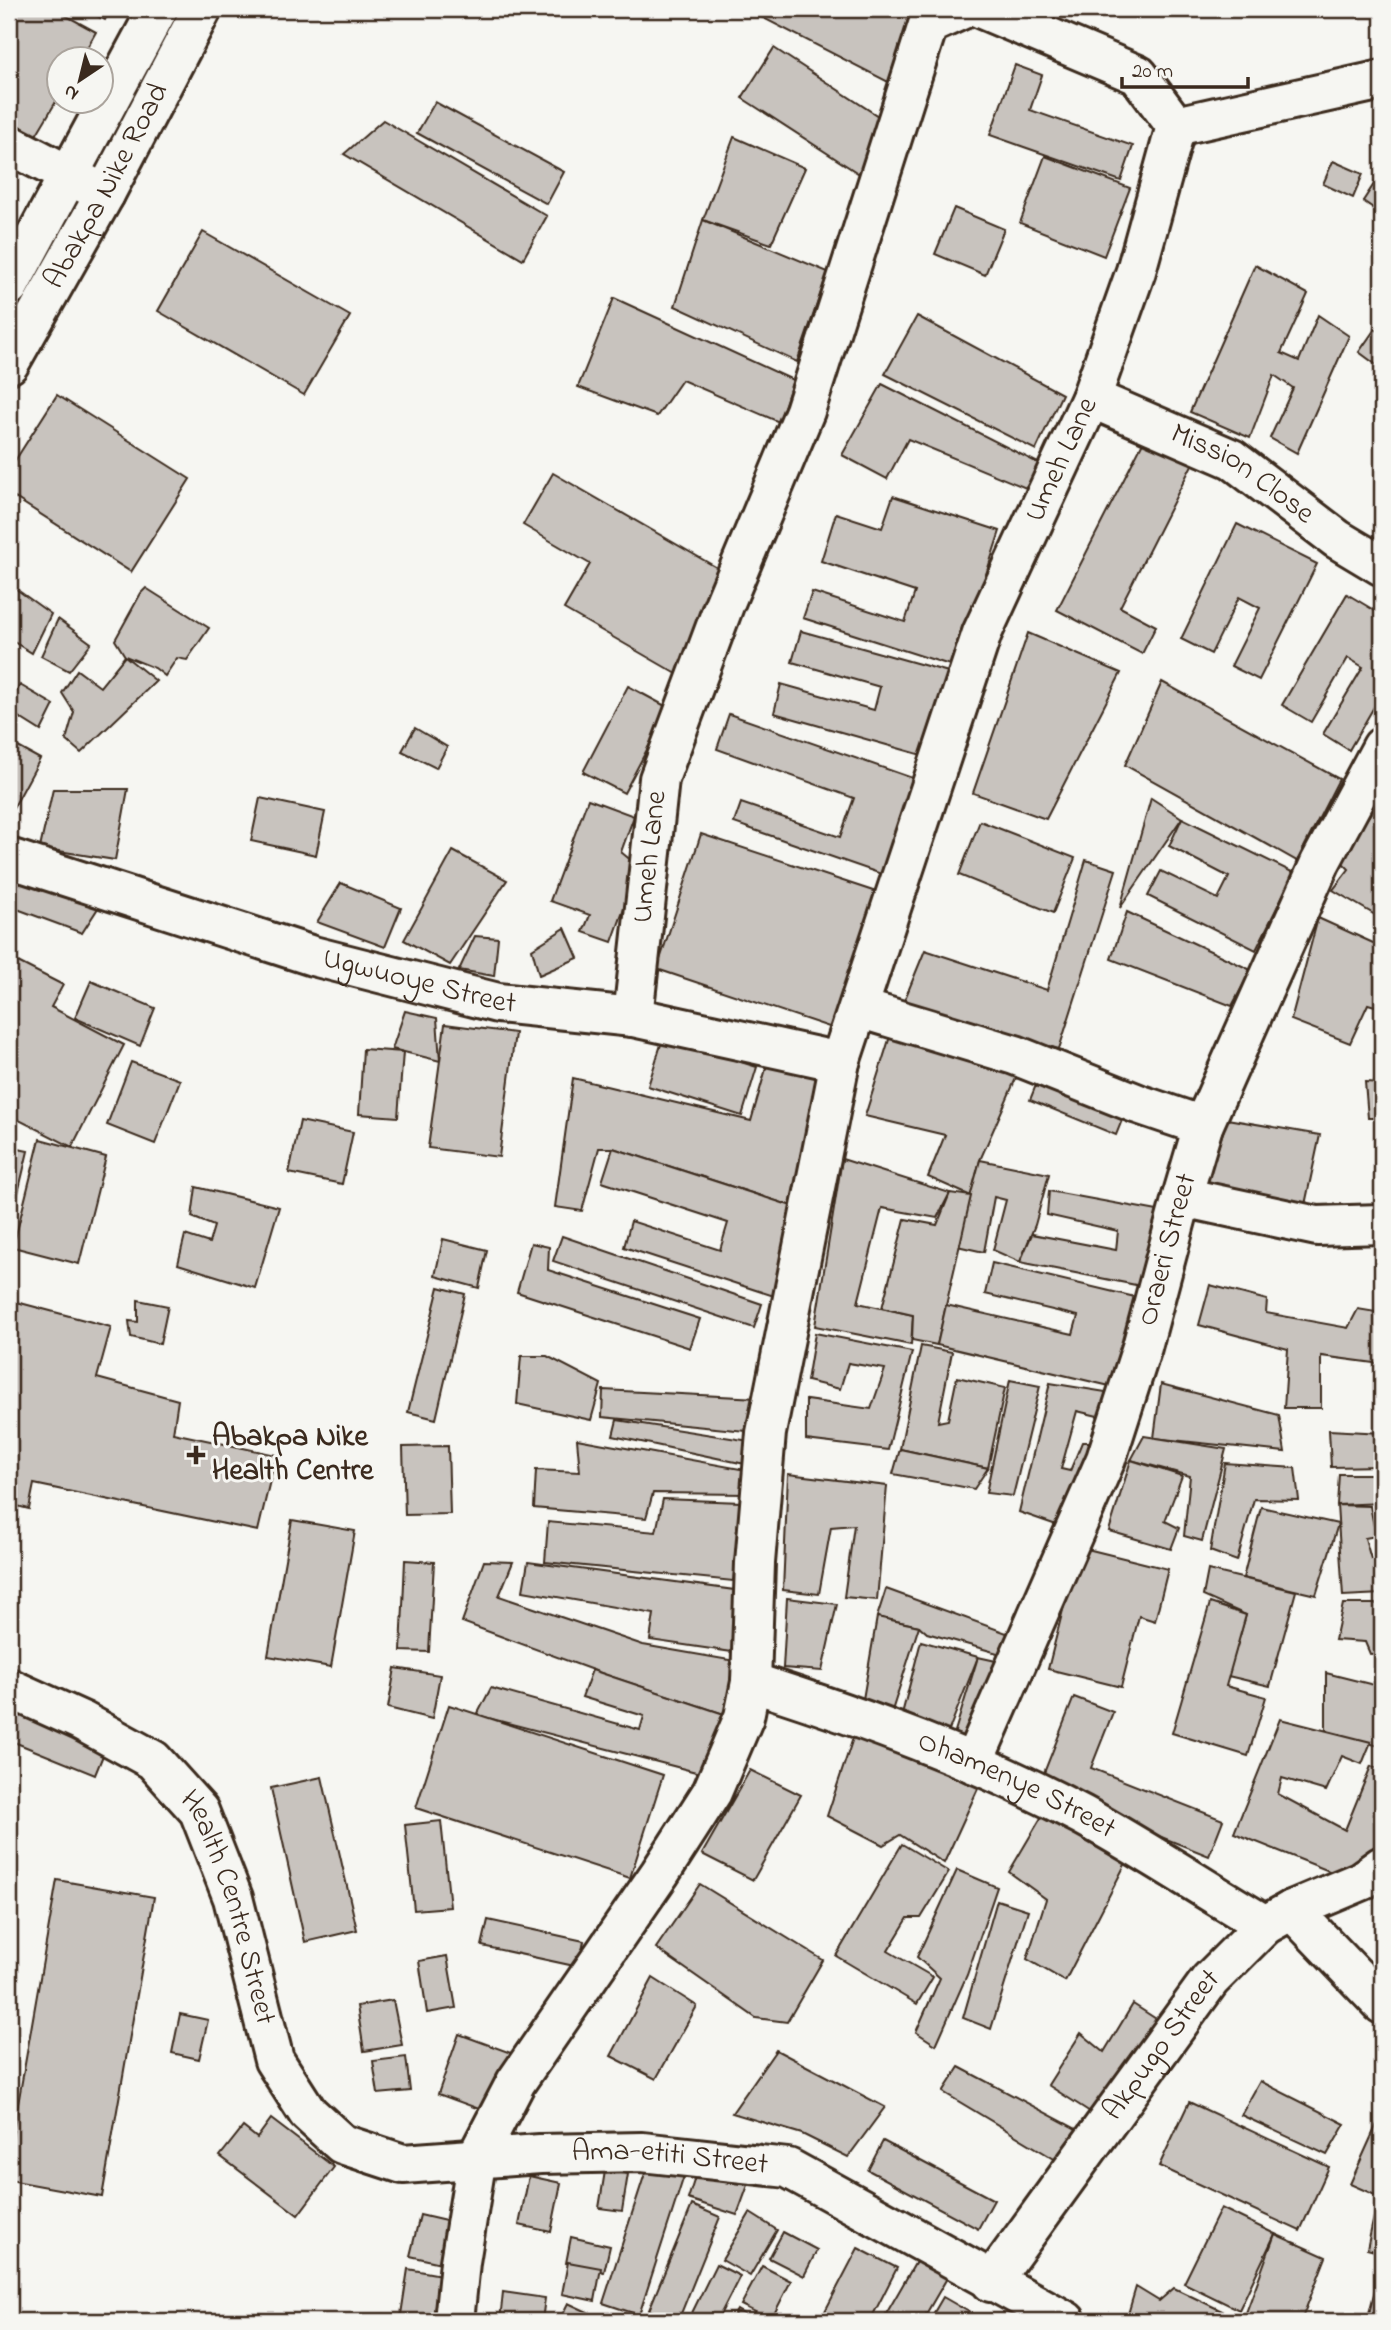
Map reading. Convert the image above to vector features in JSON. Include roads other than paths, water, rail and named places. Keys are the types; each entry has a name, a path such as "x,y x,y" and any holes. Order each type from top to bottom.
{"street":[{"name":"Abakpa Nike Road","path":"9,286 158,9"},
{"name":"Abakpa Nike Road","path":"9,364 105,194 202,9"},
{"name":"Umeh Lane","path":"633,1017 659,779 724,605 805,411 928,25 963,9"},
{"path":"982,9 1138,75 1176,125 1382,80"},
{"name":"Umeh Lane","path":"454,2321 460,2262 477,2158 516,2082 712,1792 744,1717 751,1682 755,1563 766,1433 840,1062 982,633 1091,398 1136,271 1176,125"},
{"path":"9,144 105,194"},
{"name":"Mission Close","path":"1091,398 1232,459 1337,539 1382,566"},
{"name":"Oraeri Street","path":"973,1763 1106,1459 1142,1347 1203,1126 1320,863 1382,747"},
{"name":"Ugwuoye Street","path":"9,858 313,956 498,1003 633,1017 840,1062"},
{"path":"859,1008 1015,1055 1138,1104 1203,1126"},
{"path":"1182,1197 1317,1226 1382,1224"},
{"name":"Ohamenye Street","path":"751,1682 849,1713 973,1763 1082,1815 1278,1918 1382,2004"},
{"name":"Health Centre Street","path":"9,1689 82,1721 152,1760 199,1811 233,1898 274,2060 309,2113 342,2144 403,2164"},
{"name":"Akpugo Street","path":"991,2281 1210,1980 1278,1918 1361,1881 1382,1866"},
{"name":"Ama-etiti Street","path":"403,2164 477,2158 642,2152 788,2168 1066,2321"}],"place":[{"name":"Abakpa Nike Health Centre","path":"196,1455"}]}
